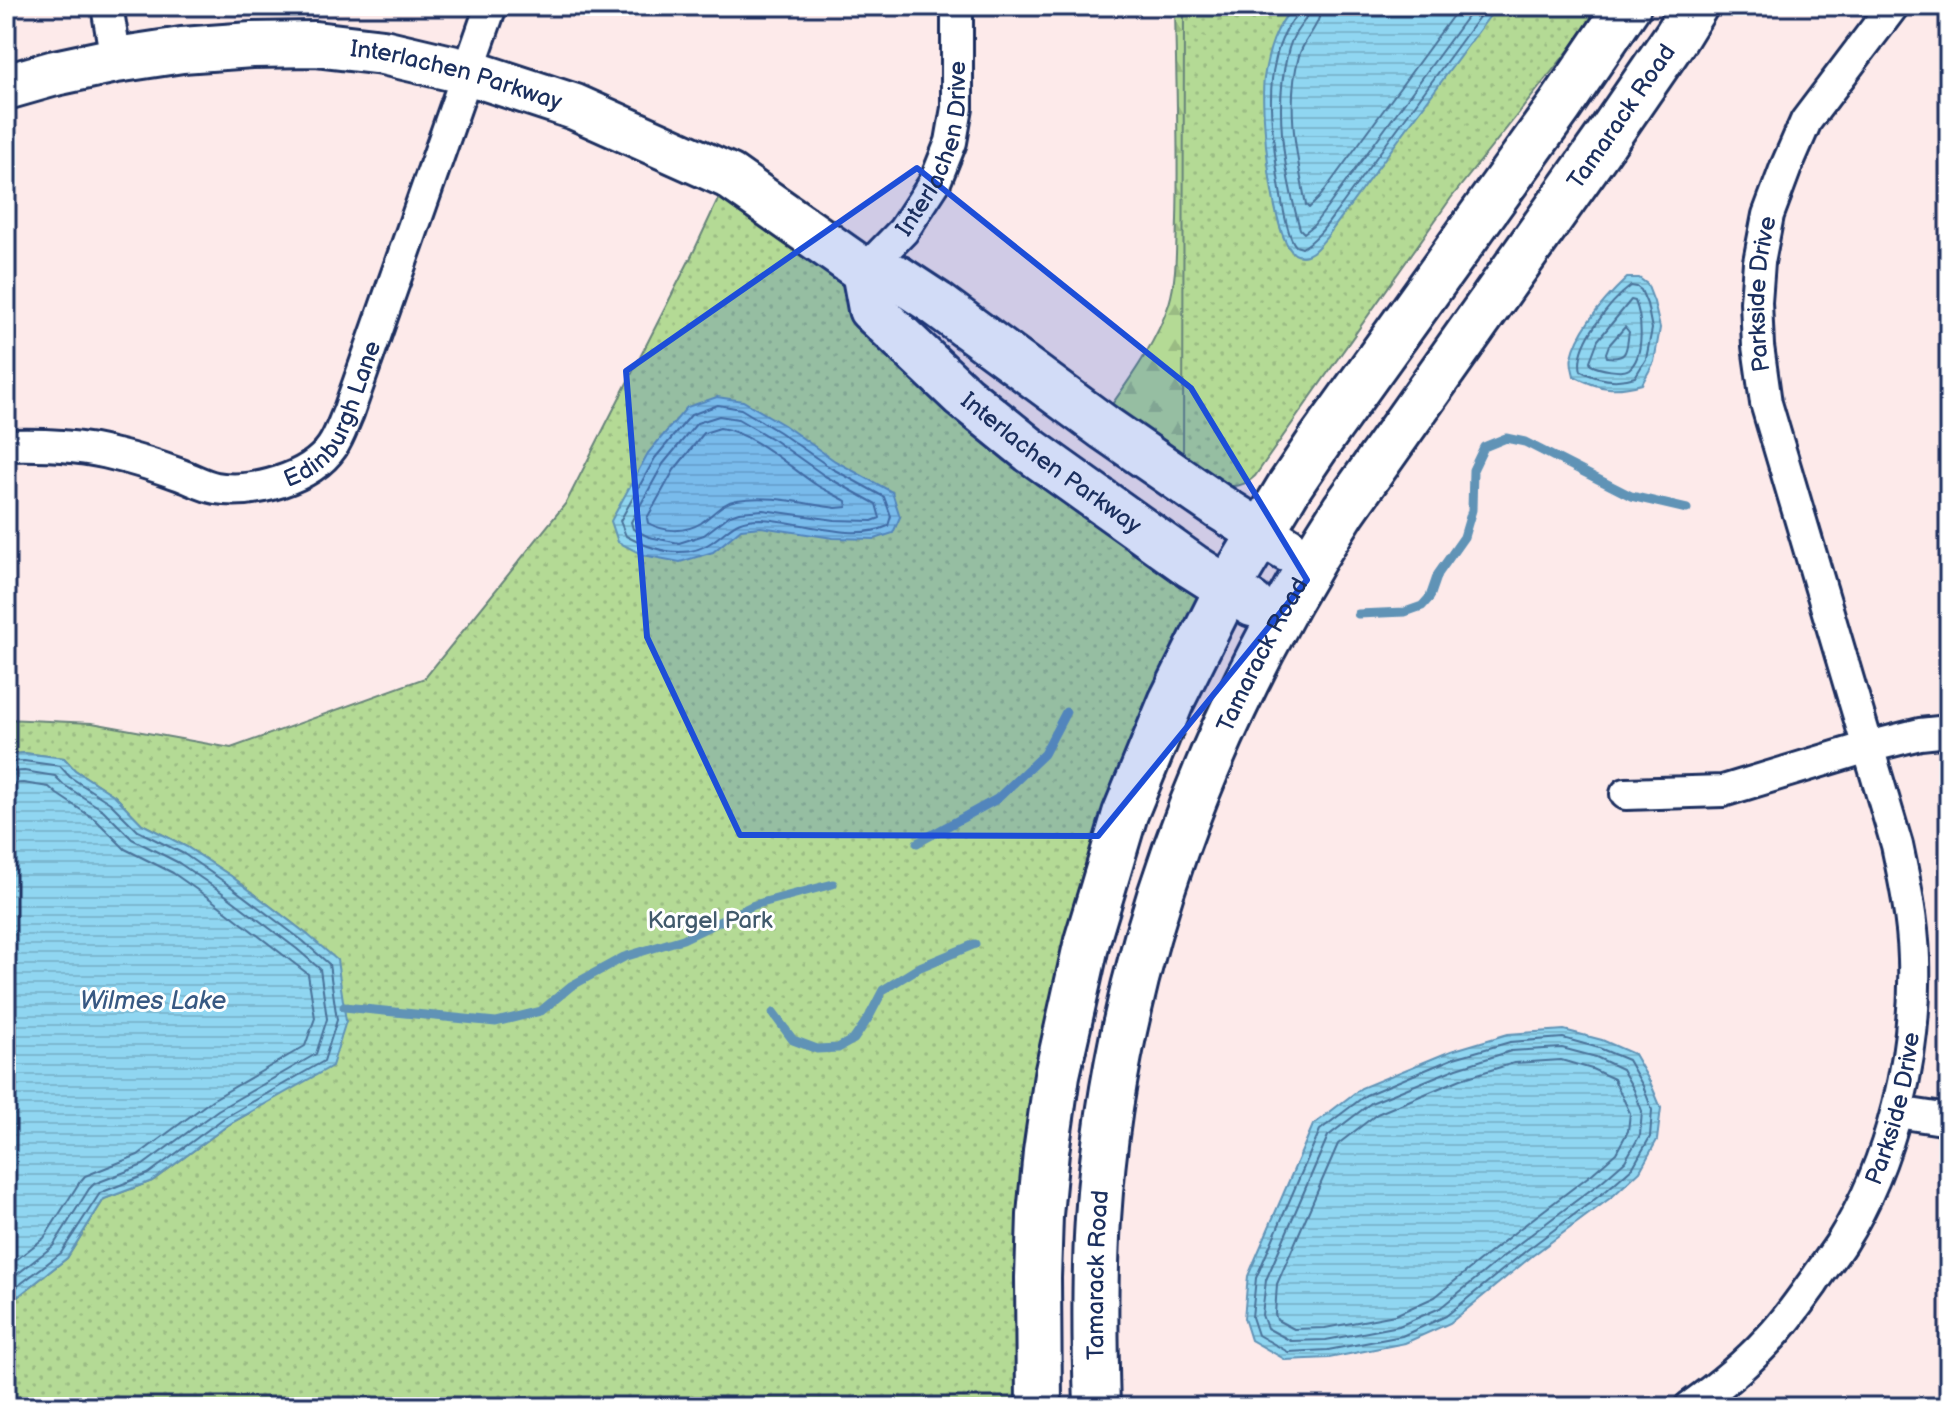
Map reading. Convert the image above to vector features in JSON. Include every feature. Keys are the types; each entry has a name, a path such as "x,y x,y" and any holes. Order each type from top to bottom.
{"street":[{"path":"107,6 116,60"},
{"name":"Edinburgh Lane","path":"6,445 37,444 113,454 214,488 247,489 276,484 305,472 331,448 348,413 491,6"},
{"name":"Interlachen Drive","path":"864,271 903,231 935,182 951,142 957,108 957,6"},
{"path":"1039,1407 1040,1215 1057,1075 1087,941 1125,814 1171,702 1228,588 1289,487 1628,6"},
{"name":"Tamarack Road","path":"1097,1407 1098,1218 1125,1025 1140,963 1179,839 1223,729 1309,563 1695,6"},
{"name":"Parkside Drive","path":"1690,1407 1719,1386 1770,1339 1842,1242 1871,1184 1897,1112 1913,1020 1914,959 1909,903 1897,845 1766,403 1756,302 1759,262 1768,215 1806,121 1893,6"},
{"name":"Interlachen Parkway","path":"6,87 116,60 182,50 315,44 383,52 468,72 575,107 729,176 864,271 896,277 1105,428 1218,506 1309,563"},
{"name":"Interlachen Parkway","path":"864,271 871,309 963,396 1031,451 1192,566 1277,620"},
{"path":"1626,794 1723,791 1868,747 1920,734 1949,731"},
{"path":"1897,1112 1949,1120"}],"highlighted area":[{"path":"917,168 1191,388 1307,580 1098,836 740,835 647,637 626,371"}],"green space":[{"path":"1175,6 1248,6 1187,468 1108,410 1157,332 1169,304 1173,284 1178,193"},
{"path":"1184,6 1604,6 1451,198 1255,476 1237,486 1219,484 1183,465"},
{"name":"Kargel Park","path":"729,176 864,271 871,309 1228,588 1087,941 1039,1407 6,1407 6,1306 67,1258 104,1199 152,1181 228,1125 251,1112 308,935 231,876 187,847 142,824 115,796 75,770 64,758 24,753 6,755 6,719 92,723 231,748 425,678 566,503"}],"water":[{"path":"1294,6 1497,6 1326,238 1306,256 1297,255 1288,246 1280,227 1269,173 1264,116 1264,78 1270,49 1282,22"},
{"path":"1627,278 1639,278 1647,284 1654,302 1660,328 1654,362 1642,384 1615,388 1591,384 1574,376 1571,364 1575,346 1602,304"},
{"path":"717,397 743,401 835,461 892,492 900,517 893,533 875,539 833,538 761,527 741,529 713,552 680,562 643,555 618,542 611,521 648,453 687,407"},
{"name":"Wilmes Lake","path":"24,753 64,758 75,770 115,796 142,824 187,847 231,876 308,935 337,960 346,1021 332,1066 228,1125 152,1181 104,1199 67,1258 6,1306 6,755"},
{"path":"1564,1030 1602,1040 1634,1054 1650,1082 1661,1108 1657,1140 1640,1171 1613,1196 1532,1256 1450,1323 1405,1343 1329,1358 1286,1360 1251,1340 1244,1318 1248,1276 1313,1125 1361,1088 1451,1051 1508,1034"}],"waterway":[{"path":"1358,614 1405,612 1422,606 1430,597 1438,574 1464,537 1472,510 1473,470 1484,447 1506,438 1525,442 1631,496 1687,509"},
{"path":"917,843 997,799 1044,754 1066,712"},
{"path":"344,1007 496,1022 541,1011 571,986 624,957 683,939 754,905 833,884"},
{"path":"773,1013 793,1040 817,1049 838,1048 854,1039 883,990 920,967 975,944"}]}
